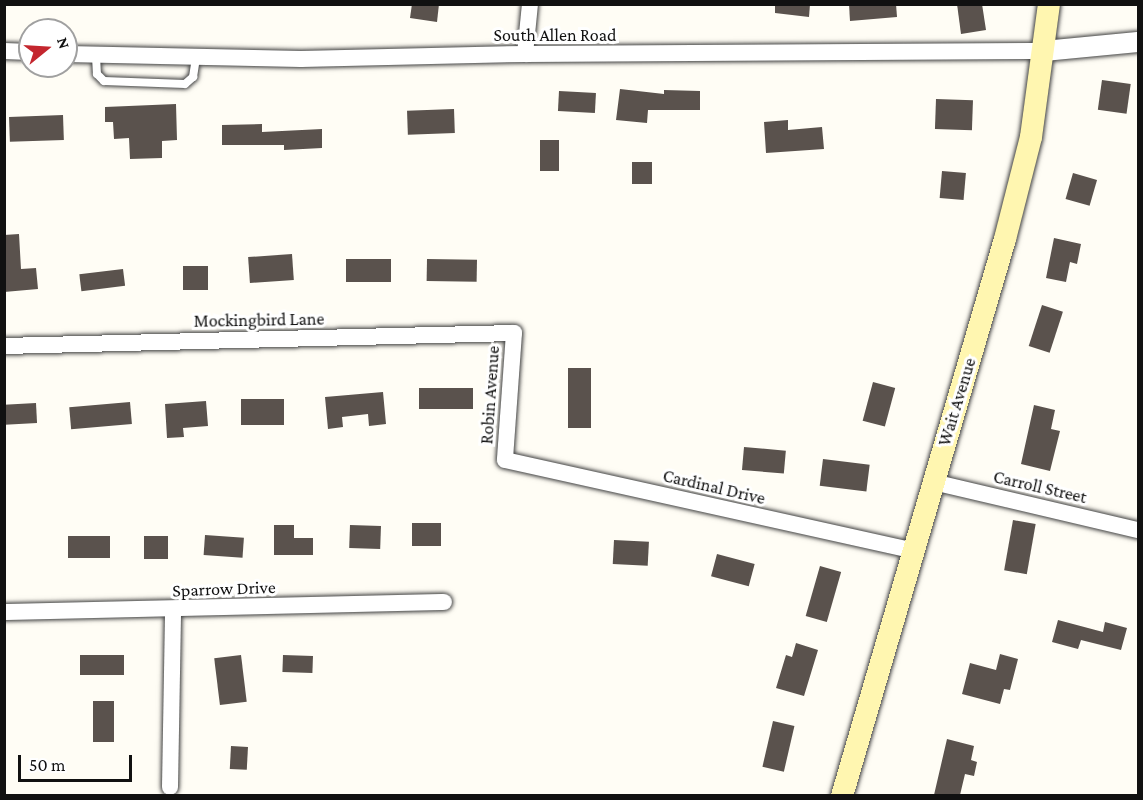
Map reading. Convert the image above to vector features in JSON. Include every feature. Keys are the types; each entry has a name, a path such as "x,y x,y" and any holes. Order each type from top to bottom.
{"main road":[{"name":"Wait Avenue","path":"843,795 1005,239 1031,136 1049,4"}],"street":[{"path":"525,54 530,4"},
{"path":"1044,51 1138,42"},
{"name":"South Allen Road","path":"78,55 301,59 525,54 1044,51"},
{"name":"Mockingbird Lane","path":"4,346 514,333"},
{"name":"Robin Avenue","path":"505,460 514,333"},
{"name":"Cardinal Drive","path":"505,460 914,551"},
{"name":"Carroll Street","path":"933,482 1138,530"},
{"name":"Sparrow Drive","path":"4,612 173,610 444,602"},
{"path":"170,787 173,610"}],"lane":[{"path":"96,56 97,74 105,81 186,84 193,77 196,57"}],"building":[{"path":"412,4 439,4 437,22 410,18"},
{"path":"775,4 810,4 809,17 775,13"},
{"path":"849,4 896,4 897,17 850,21"},
{"path":"957,4 982,4 986,30 961,34"},
{"path":"1102,80 1131,84 1127,114 1098,110"},
{"path":"620,89 664,94 664,90 700,91 700,110 648,110 647,123 616,120"},
{"path":"559,91 596,93 595,113 558,111"},
{"path":"936,99 973,100 972,130 935,129"},
{"path":"176,104 177,140 162,141 162,158 130,159 129,138 114,139 113,122 105,122 105,107"},
{"path":"454,109 455,133 408,135 407,111"},
{"path":"63,115 64,140 10,142 9,117"},
{"path":"788,120 788,130 822,127 824,149 766,153 764,122"},
{"path":"262,124 262,132 322,129 322,148 284,150 284,145 222,145 222,125"},
{"path":"540,140 559,140 559,171 540,171"},
{"path":"632,162 652,162 652,184 632,184"},
{"path":"942,171 966,173 964,200 940,198"},
{"path":"1073,173 1097,180 1090,206 1066,199"},
{"path":"19,234 21,269 36,268 38,289 4,292 4,235"},
{"path":"1054,238 1081,244 1077,264 1070,262 1066,282 1046,278"},
{"path":"292,254 294,280 250,283 248,257"},
{"path":"346,259 391,259 391,282 346,282"},
{"path":"427,259 477,260 477,282 427,281"},
{"path":"183,266 208,266 208,290 183,290"},
{"path":"123,269 125,286 81,291 79,274"},
{"path":"1042,305 1063,312 1050,353 1029,346"},
{"path":"568,368 591,368 591,428 568,428"},
{"path":"873,382 895,388 885,427 863,421"},
{"path":"419,388 473,388 473,409 419,409"},
{"path":"383,392 386,424 369,426 368,414 342,417 343,427 328,429 325,397"},
{"path":"241,399 284,399 284,425 241,425"},
{"path":"206,401 208,426 183,428 184,437 167,438 165,404"},
{"path":"130,402 132,424 71,429 69,407"},
{"path":"36,403 37,423 5,425 4,405"},
{"path":"1034,405 1055,410 1051,429 1060,431 1050,471 1021,464"},
{"path":"744,447 786,451 784,474 742,470"},
{"path":"823,459 870,465 866,492 820,486"},
{"path":"1013,520 1036,524 1027,574 1004,570"},
{"path":"412,523 441,523 441,546 412,546"},
{"path":"274,525 294,525 294,538 313,538 313,555 274,555"},
{"path":"350,525 381,526 380,549 349,548"},
{"path":"205,535 244,538 243,558 204,555"},
{"path":"68,536 110,536 110,558 68,558"},
{"path":"144,536 168,536 168,559 144,559"},
{"path":"614,540 649,542 648,566 613,564"},
{"path":"717,554 755,564 749,586 711,576"},
{"path":"820,566 841,572 827,622 806,616"},
{"path":"1058,620 1103,632 1105,622 1127,628 1121,650 1081,640 1078,649 1052,642"},
{"path":"796,643 818,650 804,696 776,688 786,655 792,657"},
{"path":"1000,654 1018,659 1010,690 1004,689 1000,704 962,694 970,663 996,670"},
{"path":"80,655 124,655 124,675 80,675"},
{"path":"241,655 247,702 220,705 214,658"},
{"path":"283,655 313,656 312,673 282,672"},
{"path":"93,701 114,701 114,742 93,742"},
{"path":"773,721 794,726 784,772 762,767"},
{"path":"947,739 974,746 971,760 977,762 974,776 965,774 960,795 934,795"},
{"path":"231,746 248,747 247,770 230,769"}]}
